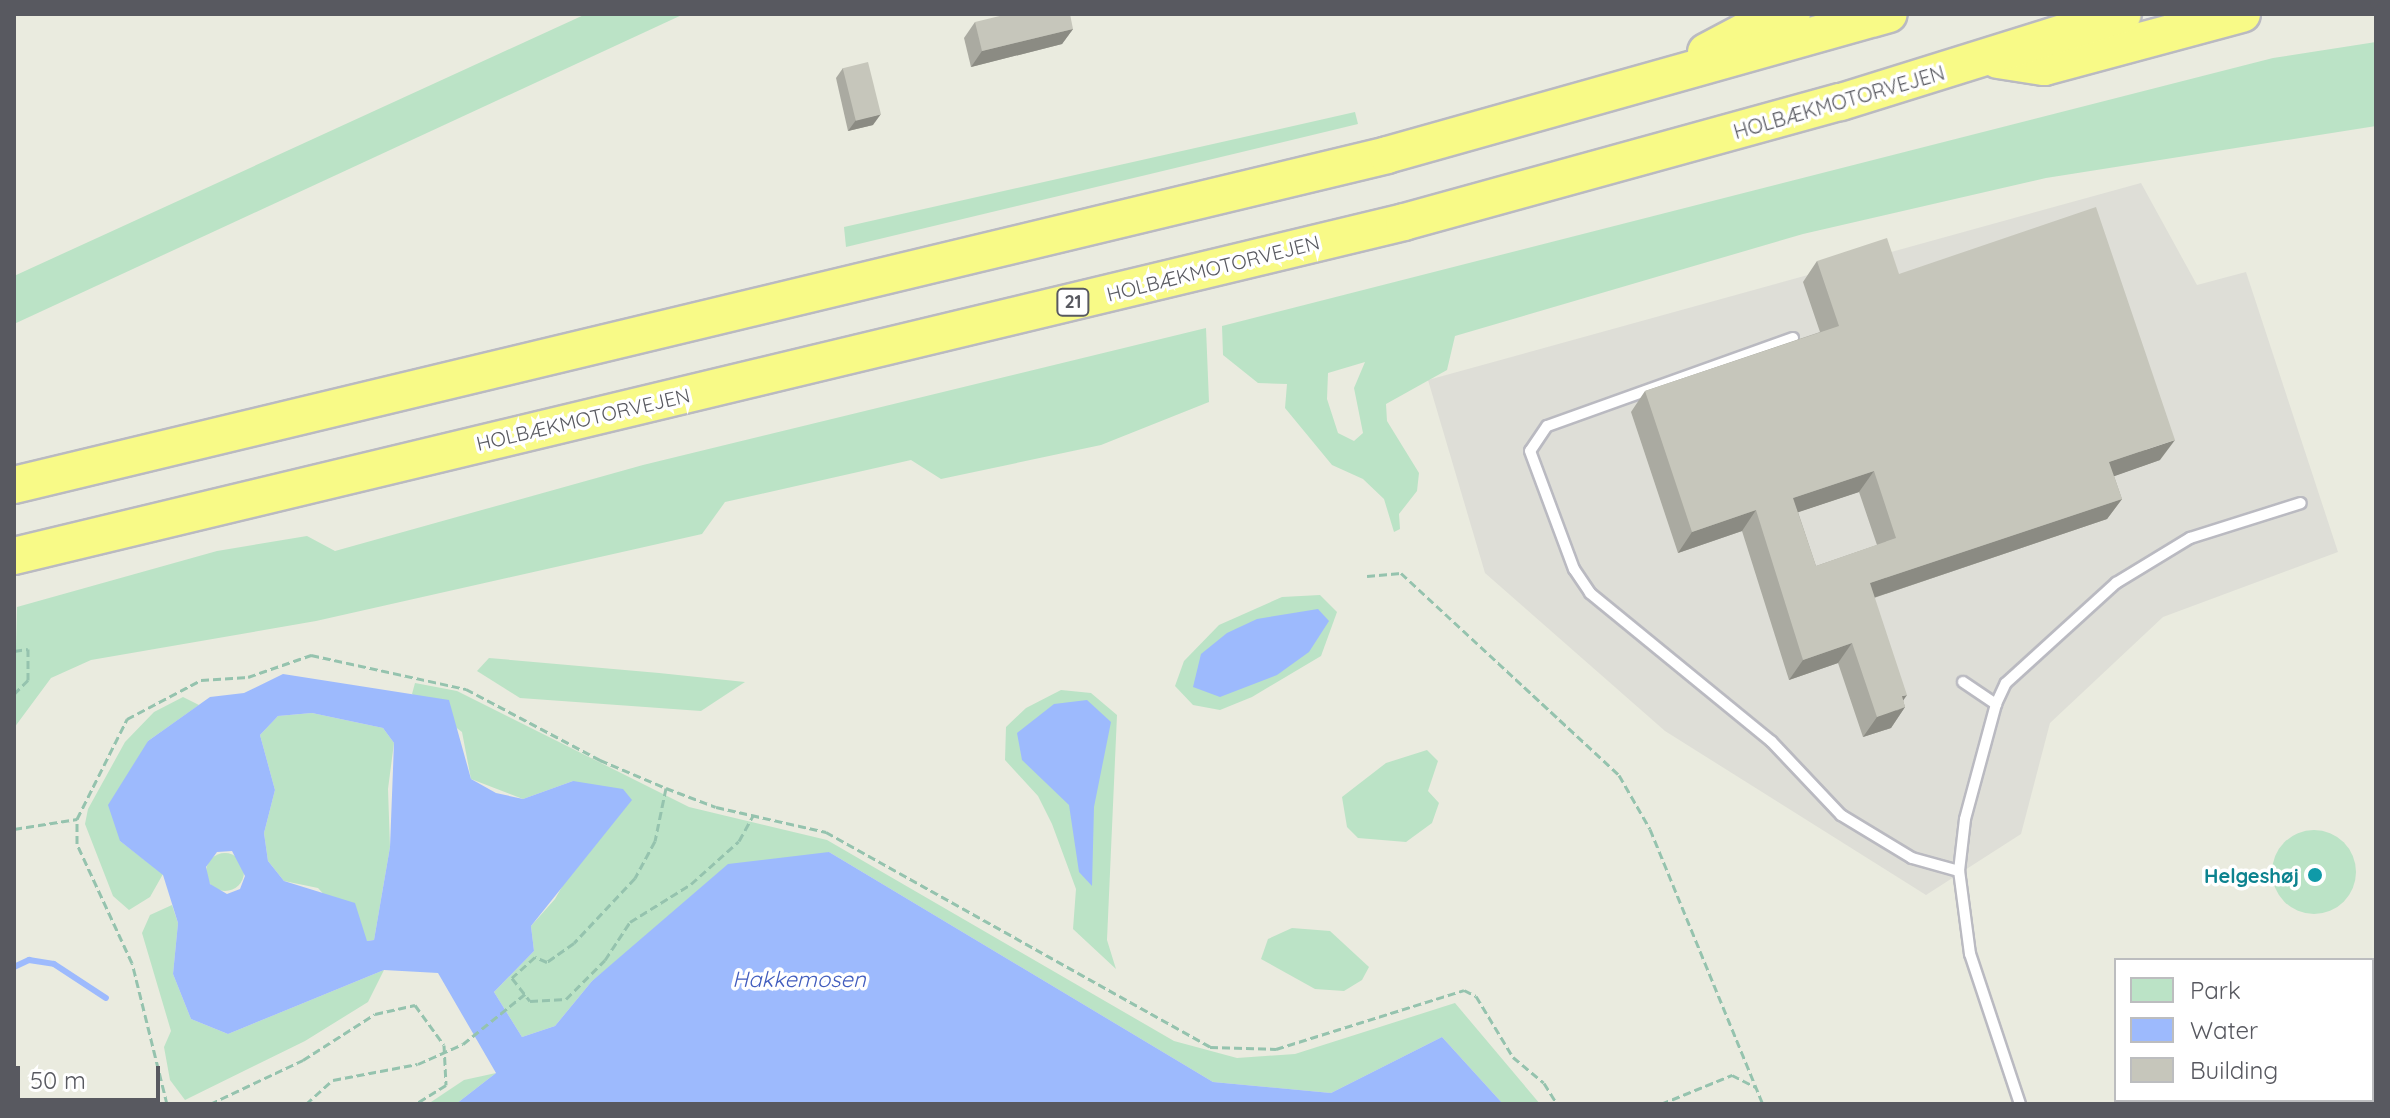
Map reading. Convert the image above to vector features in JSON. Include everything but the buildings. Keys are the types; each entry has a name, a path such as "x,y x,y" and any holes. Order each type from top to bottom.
{"highway":[{"path":"1645,85 1753,27 1792,14"},
{"path":"14,485 1371,159 1645,85 1889,14"},
{"name":"HOLBÆKMOTORVEJEN","path":"14,556 1404,222 1988,59 2123,14"},
{"path":"1988,59 2044,67 2242,14"}],"lane":[{"path":"1793,338 1547,426 1530,451 1574,569 1590,593 1771,741 1841,815 1912,858 1959,871"},
{"path":"2020,1104 1987,1014 1970,954 1959,871 1965,819 1996,704 2006,683 2116,583 2190,538 2301,503"},
{"path":"1963,682 1996,704"}],"path":[{"path":"1367,576 1401,573 1619,775 1650,829 1763,1104"},
{"path":"14,651 28,649 28,680 14,694"},
{"path":"167,1104 132,963 77,844 77,819 127,719 201,680 248,677 311,655 466,689 600,760 666,788 753,816 826,832 1210,1047 1276,1049 1464,990 1476,996 1513,1057 1544,1083 1557,1104"},
{"path":"666,788 655,841 635,878 574,943 547,962 535,957 512,978 530,1001 566,999 605,960 630,922 691,884 739,841 753,816"},
{"path":"14,829 77,819"},
{"path":"306,1104 333,1080 406,1068 444,1052 474,1035 525,994"},
{"path":"210,1104 303,1060 375,1014 415,1005 444,1052 446,1085 416,1104"},
{"path":"1661,1104 1732,1075 1756,1087"}],"shaded area":[{"path":"2141,183 2197,285 2246,272 2338,552 2163,617 2050,723 2021,834 1926,895 1665,731 1485,573 1428,380"}],"green space":[{"path":"586,14 684,14 14,324 14,276"},
{"path":"2376,42 2376,126 2046,178 1803,234 1455,336 1447,370 1386,404 1387,421 1419,473 1417,491 1399,514 1400,529 1394,532 1384,499 1363,479 1332,465 1285,408 1287,384 1258,383 1223,355 1222,326 2273,58","holes":["1365,362 1354,388 1363,433 1354,441 1338,433 1327,399 1328,373"]},
{"path":"1355,112 1358,124 846,247 844,227"},
{"path":"1206,328 1209,402 1101,445 941,479 911,460 725,502 702,534 316,621 91,660 51,678 14,728 17,607 217,551 307,536 335,551 643,465"},
{"path":"1320,595 1337,612 1321,656 1252,697 1220,710 1193,705 1175,686 1184,661 1219,625 1282,597"},
{"path":"489,658 745,682 701,711 520,698 477,671"},
{"path":"415,683 457,691 689,807 827,840 1174,1041 1237,1058 1295,1054 1455,1003 1540,1104 1503,1104 1442,1037 1331,1093 1213,1082 829,852 658,927 592,981 555,1026 522,1037 494,992 534,951 531,926 555,899 574,866 573,781 523,799 471,779 462,732 412,694"},
{"path":"1061,690 1091,693 1117,715 1107,940 1116,969 1073,929 1076,889 1052,824 1038,796 1005,760 1006,727 1026,708"},
{"path":"183,697 199,705 148,741 120,841 163,874 150,897 129,910 113,896 85,824 88,809 125,742 154,712"},
{"path":"312,713 383,728 394,743 388,789 390,847 374,940 367,941 318,888 284,881 268,861 264,833 275,790 260,735 278,716"},
{"path":"1427,750 1438,761 1428,791 1439,803 1432,823 1406,842 1358,838 1347,827 1342,797 1386,763"},
{"name":"Helgeshøj","path":"2314,830 2330,833 2344,842 2353,856 2356,872 2353,888 2344,902 2330,911 2314,914 2298,911 2284,902 2275,888 2272,872 2275,856 2284,842 2298,833"},
{"path":"225,853 239,858 244,872 239,886 225,891 211,886 206,872 211,858"},
{"path":"172,905 178,923 173,974 191,1019 228,1034 384,970 368,1002 305,1041 185,1100 170,1080 164,1047 171,1031 142,933 150,915"},
{"path":"1292,928 1330,931 1369,967 1362,980 1344,991 1315,989 1261,959 1268,939"},
{"path":"496,1073 456,1104 428,1104 464,1080"}],"water":[{"path":"1318,609 1329,621 1309,652 1277,675 1220,697 1193,687 1201,654 1227,633 1257,619"},
{"name":"Hakkemosen","path":"283,674 449,700 471,779 496,793 523,799 573,781 623,789 632,800 531,926 534,951 494,992 522,1037 555,1026 592,981 728,864 829,852 1213,1082 1331,1093 1442,1037 1503,1104 456,1104 496,1073 438,973 384,970 228,1034 191,1019 173,974 178,923 163,875 120,841 108,805 148,741 210,697 244,693","holes":["312,713 383,728 394,743 390,847 374,940 367,941 355,903 284,881 268,861 264,833 275,790 260,735 278,716","232,851 245,876 240,889 227,894 210,884 206,867 217,852"]},
{"path":"1087,700 1111,722 1094,807 1092,886 1079,872 1069,805 1022,760 1017,733 1054,704"}],"waterway":[{"path":"14,967 29,960 54,964 106,998"}],"place":[{"name":"Helgeshøj","path":"2315,875"}]}
